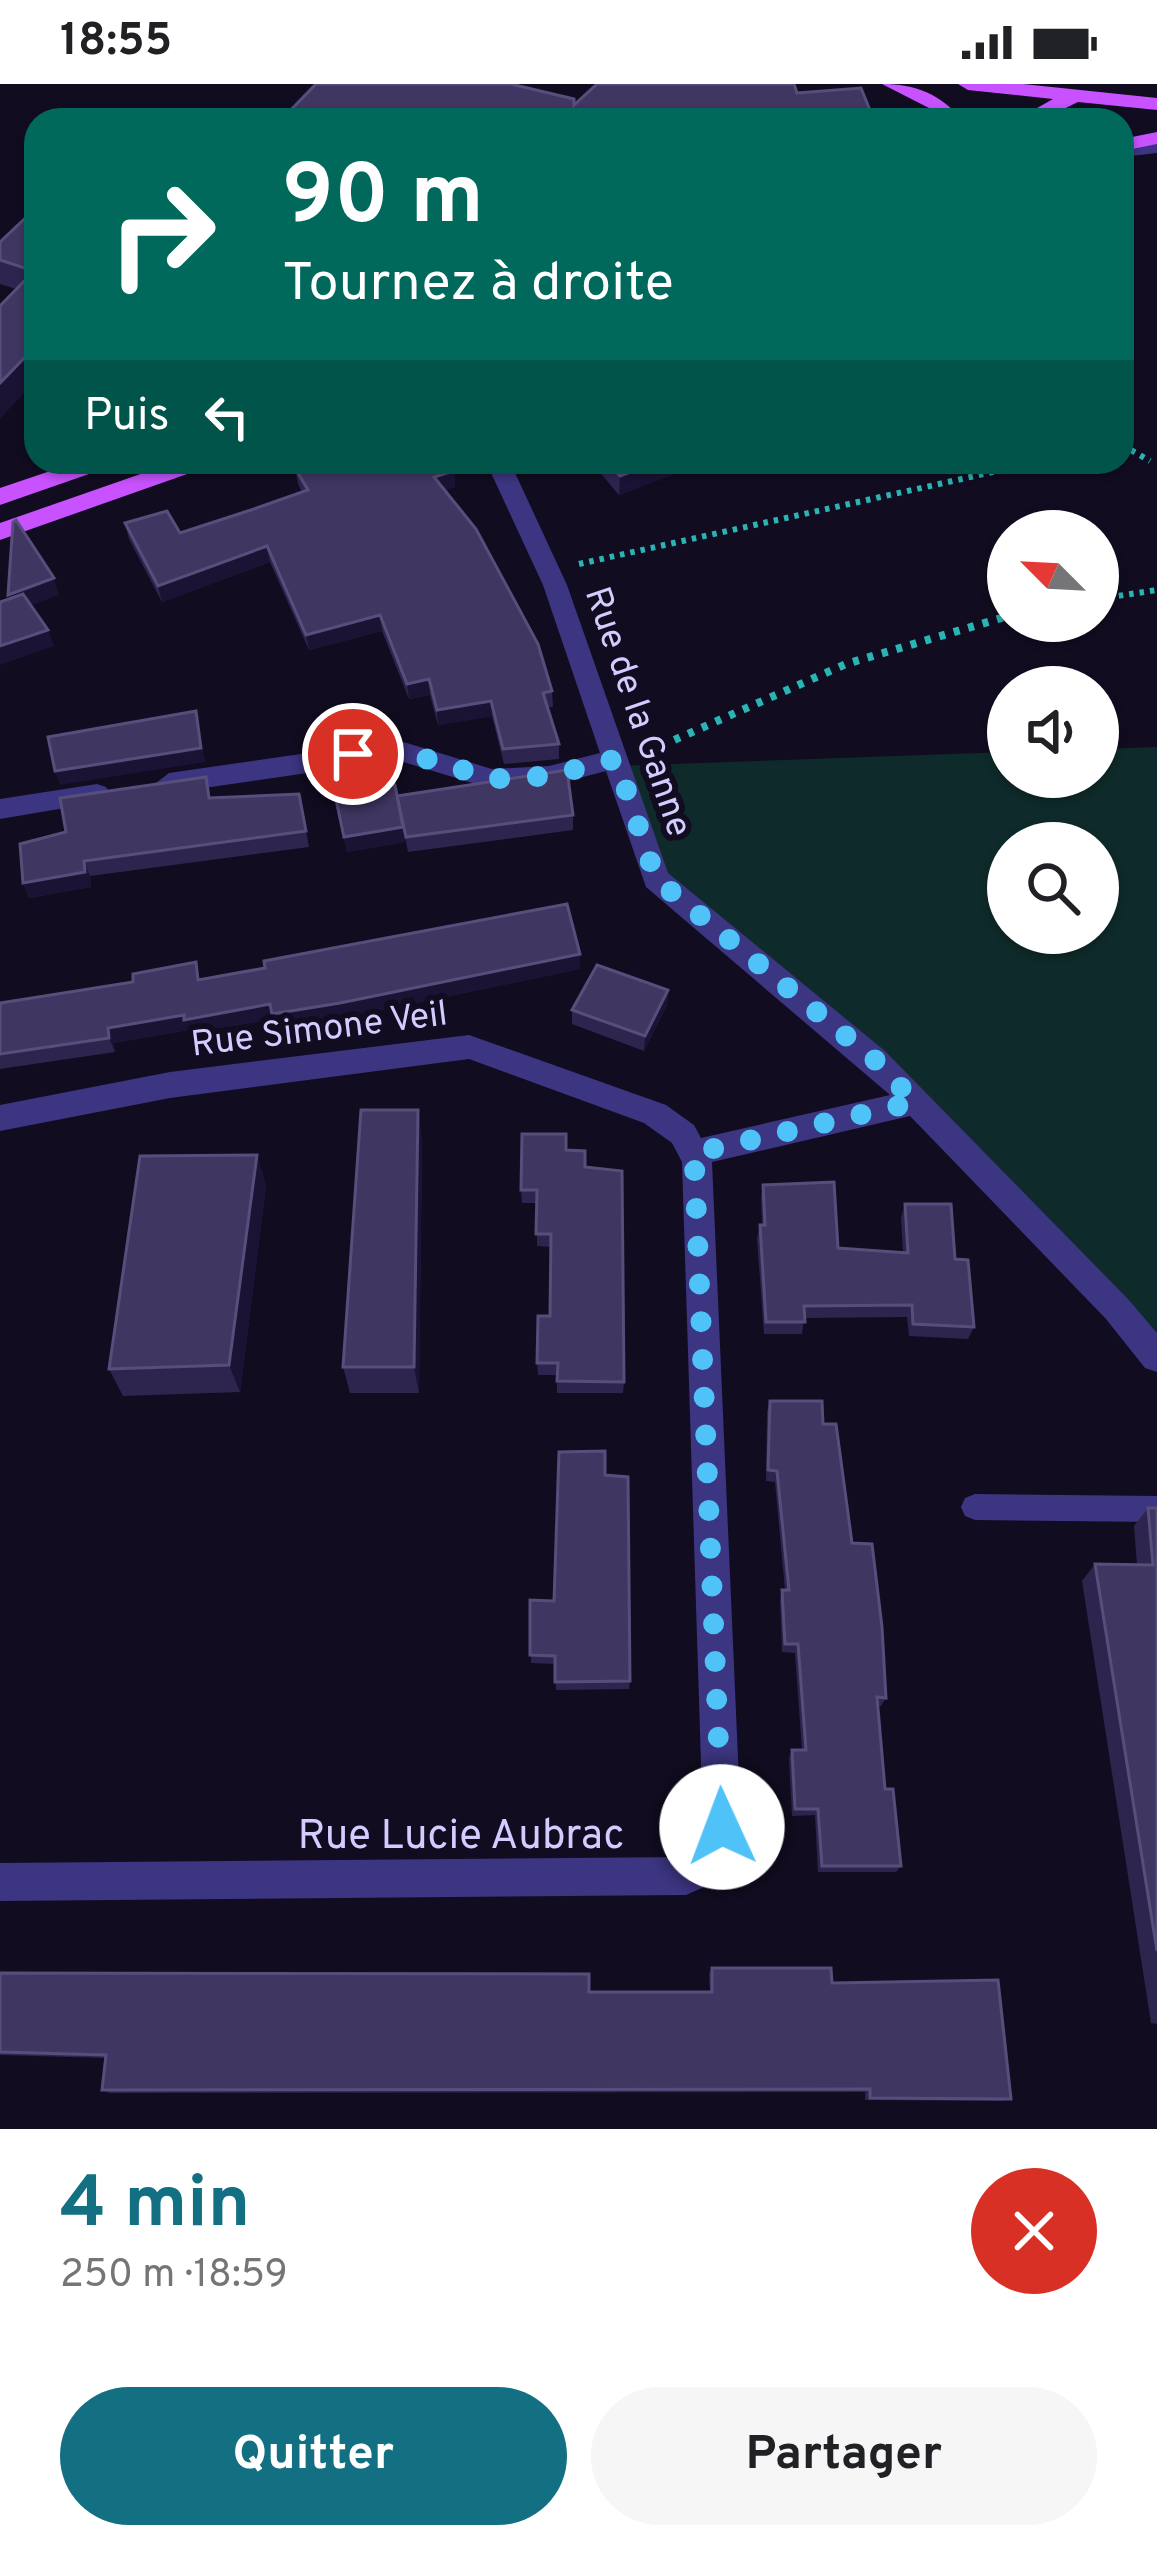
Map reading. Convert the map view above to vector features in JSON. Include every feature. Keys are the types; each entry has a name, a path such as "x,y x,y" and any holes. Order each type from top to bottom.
{"main road":[{"path":"892,84 940,108"},
{"path":"968,84 1062,90 1157,104"},
{"path":"1062,90 1126,84"},
{"path":"0,497 66,474"},
{"path":"0,532 165,474"}],"street":[{"name":"Rue de la Ganne","path":"504,474 549,571 656,879 875,1060 1118,1309 1157,1357"},
{"path":"0,809 398,750 492,779 549,776 617,762"},
{"name":"Rue Simone Veil","path":"0,1118 170,1085 469,1047 655,1114 683,1134 694,1153"},
{"path":"694,1153 915,1102"},
{"name":"Rue Lucie Aubrac","path":"0,1882 686,1876 706,1868 722,1827 694,1153"}],"lane":[{"path":"975,1507 1157,1509"}],"path":[{"path":"1134,452 1150,461"},
{"path":"549,571 984,474"},
{"path":"1119,595 1157,590"},
{"path":"617,762 846,664 987,622"}],"green space":[{"path":"1157,747 1157,1357 875,1060 656,879 618,766 987,753 987,798 1119,798 1119,748"}],"building":[{"path":"316,84 511,84 574,99 574,105 597,84 794,84 797,93 861,88 869,108 293,108"},
{"path":"24,219 24,268 0,260 0,242"},
{"path":"24,281 24,358 0,383 0,306"},
{"path":"299,474 444,474 434,477 476,529 538,644 552,691 543,693 559,744 503,749 491,701 437,710 429,679 407,684 380,615 306,635 267,546 158,586 125,523 167,511 180,533 308,490"},
{"path":"16,520 54,578 8,595 13,522"},
{"path":"23,594 48,630 0,646 0,602"},
{"path":"196,711 201,748 55,771 48,737"},
{"path":"567,770 573,815 406,837 397,796"},
{"path":"206,777 209,798 299,794 306,831 84,861 85,872 23,883 20,844 66,832 60,798"},
{"path":"395,785 403,827 344,837 335,795"},
{"path":"567,904 580,954 340,1003 272,1014 270,1004 184,1020 184,1015 108,1028 109,1038 0,1054 0,1003 133,982 133,974 196,962 198,980 265,968 264,961"},
{"path":"597,965 668,990 645,1036 572,1010"},
{"path":"361,1110 418,1110 414,1367 343,1367"},
{"path":"522,1134 566,1134 566,1150 585,1151 585,1167 622,1171 624,1382 557,1381 558,1363 537,1363 538,1316 550,1316 551,1234 536,1234 537,1190 521,1190"},
{"path":"257,1155 229,1365 109,1369 140,1156"},
{"path":"834,1182 838,1248 908,1253 905,1204 951,1204 955,1259 968,1260 974,1327 913,1324 912,1305 804,1306 805,1322 766,1322 760,1225 765,1225 763,1185"},
{"path":"770,1401 822,1401 823,1424 836,1424 852,1543 872,1544 886,1698 877,1697 885,1789 893,1789 901,1866 822,1866 818,1809 795,1809 792,1750 806,1750 798,1644 785,1644 782,1590 789,1590 777,1471 768,1470"},
{"path":"605,1451 605,1475 628,1477 630,1681 555,1682 555,1656 530,1655 530,1600 554,1601 559,1452"},
{"path":"1148,1508 1157,1508 1157,1951 1095,1564 1153,1565"},
{"path":"712,1968 831,1968 832,1983 998,1980 1011,2099 870,2098 870,2089 102,2090 106,2055 0,2052 0,1973 589,1974 589,1992 712,1992"}],"route":[{"path":"353,754 398,750 492,779 549,776 616,759 656,879 875,1060 915,1102 694,1153 710,1451 722,1827"}]}
